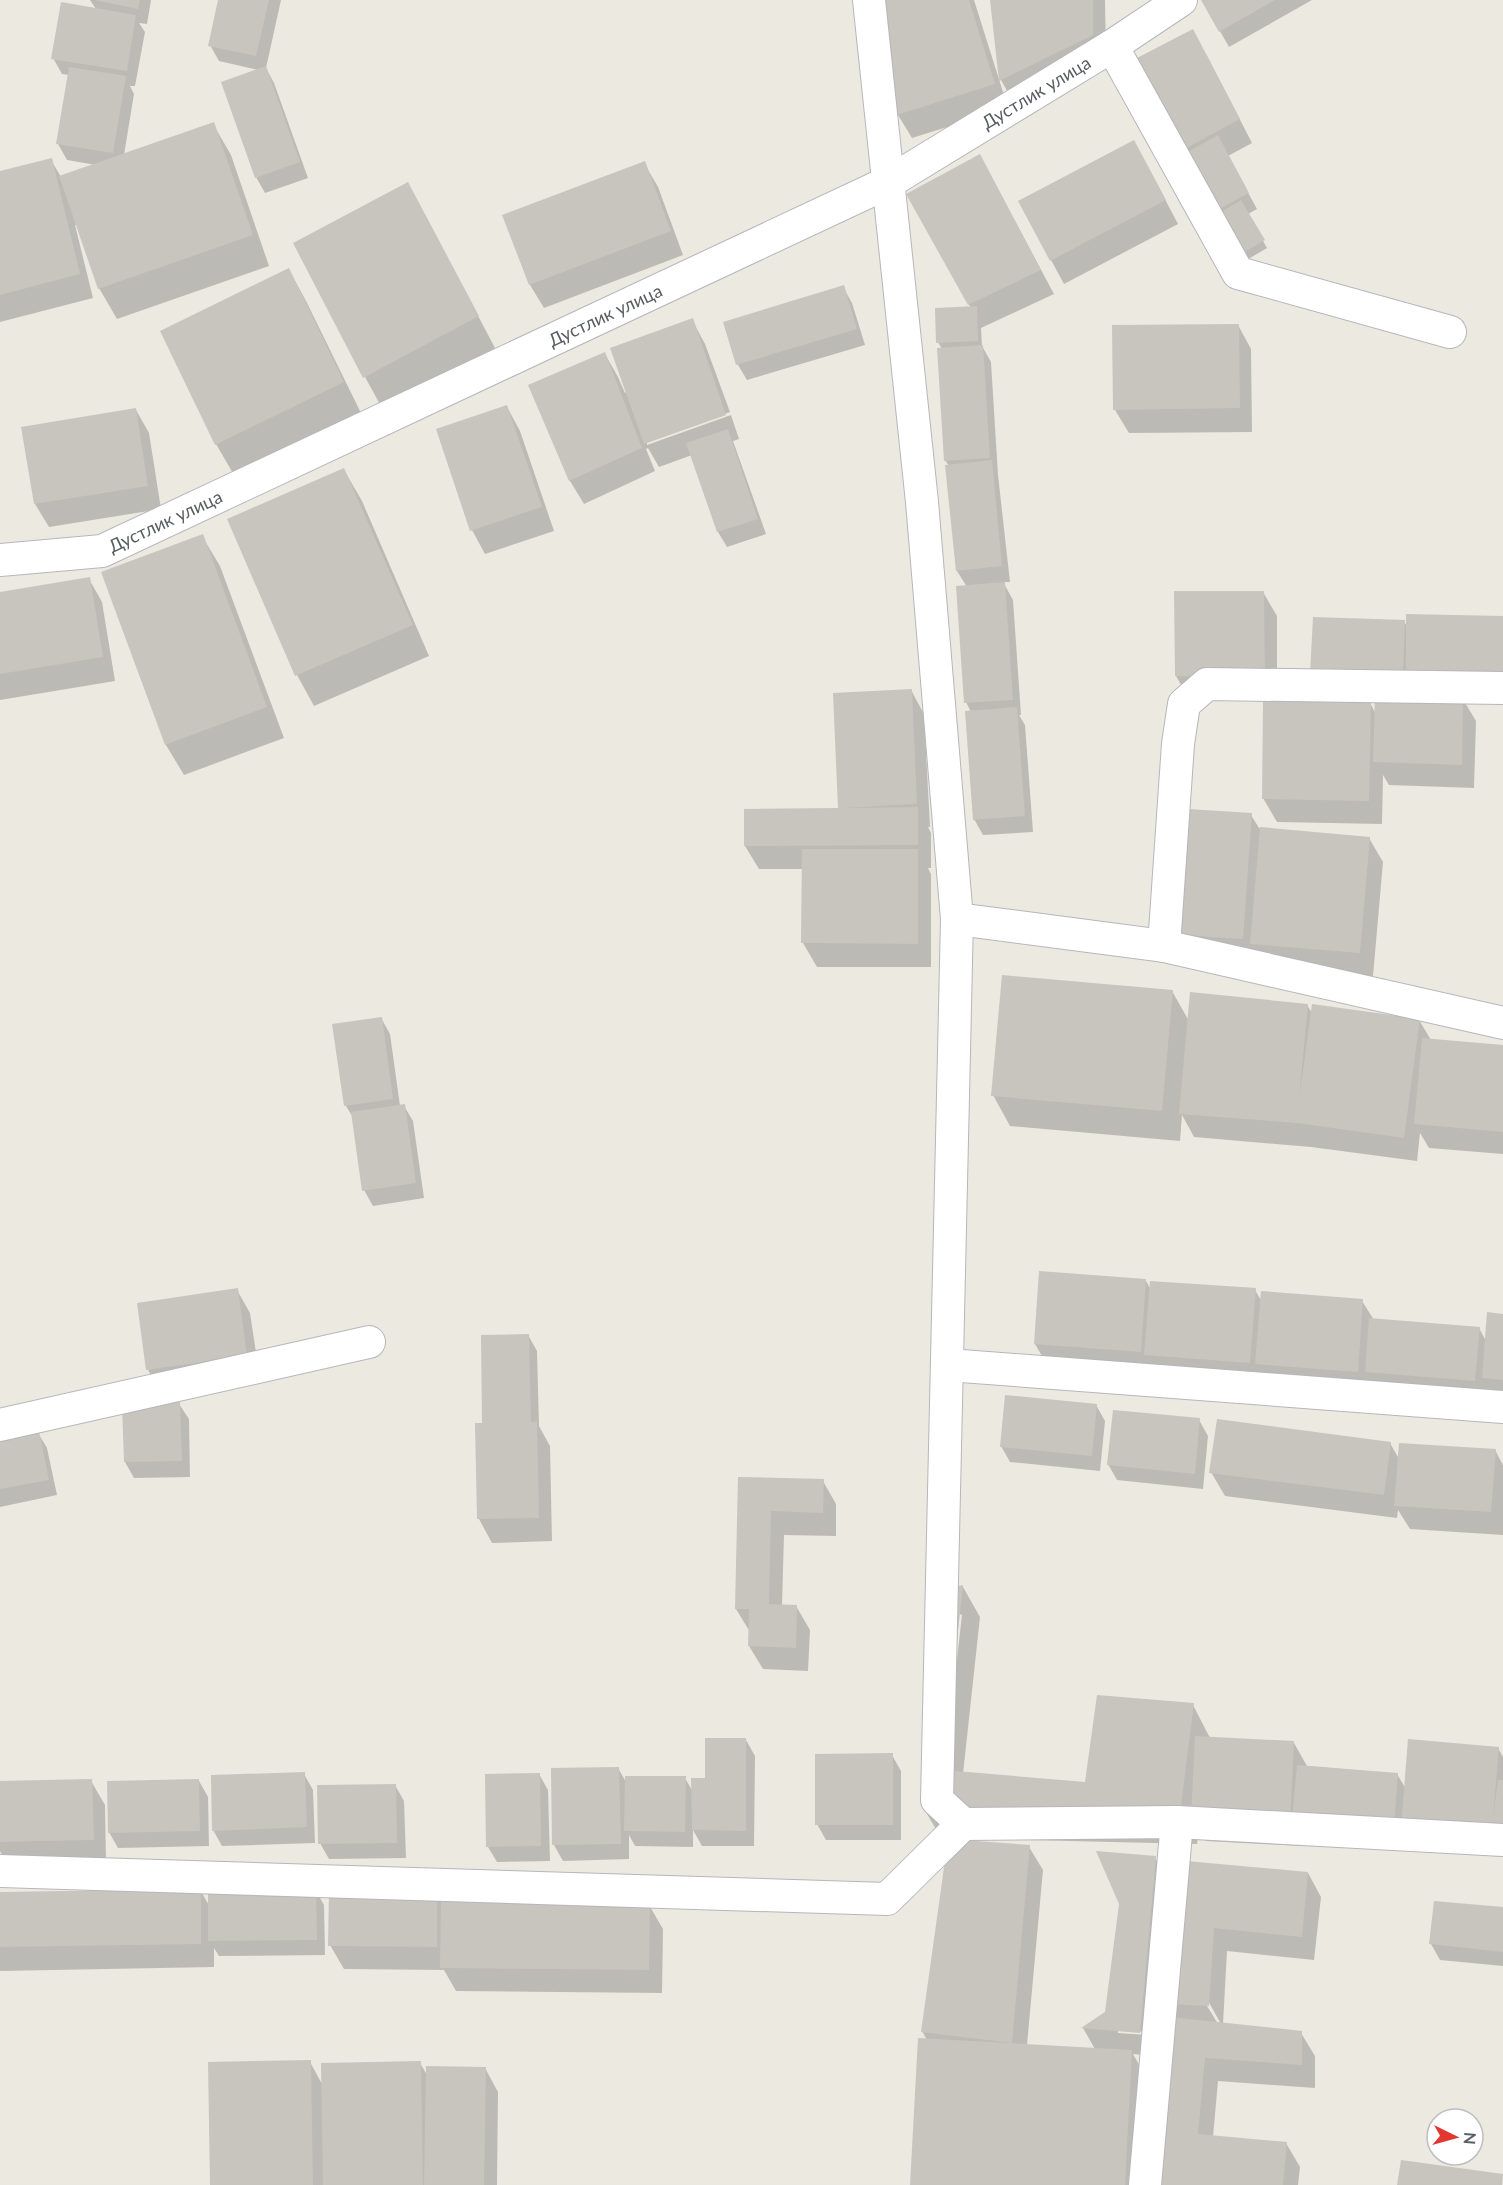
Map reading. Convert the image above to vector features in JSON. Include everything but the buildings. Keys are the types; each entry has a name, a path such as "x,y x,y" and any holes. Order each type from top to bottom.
{"street":[{"path":"869,0 922,502 957,919 937,1800 963,1824 1176,1822 1503,1840"},
{"name":"Дустлик улица","path":"0,560 102,551 889,182 1112,46 1181,0"},
{"path":"1112,46 1238,273 1450,332"},
{"path":"1164,946 1178,744 1184,704 1207,684 1503,688"},
{"path":"957,919 1164,946 1503,1023"},
{"path":"0,1425 369,1342"},
{"path":"948,1365 1503,1407"},
{"path":"1145,2185 1176,1822"},
{"path":"0,1871 887,1899 963,1824"}]}
